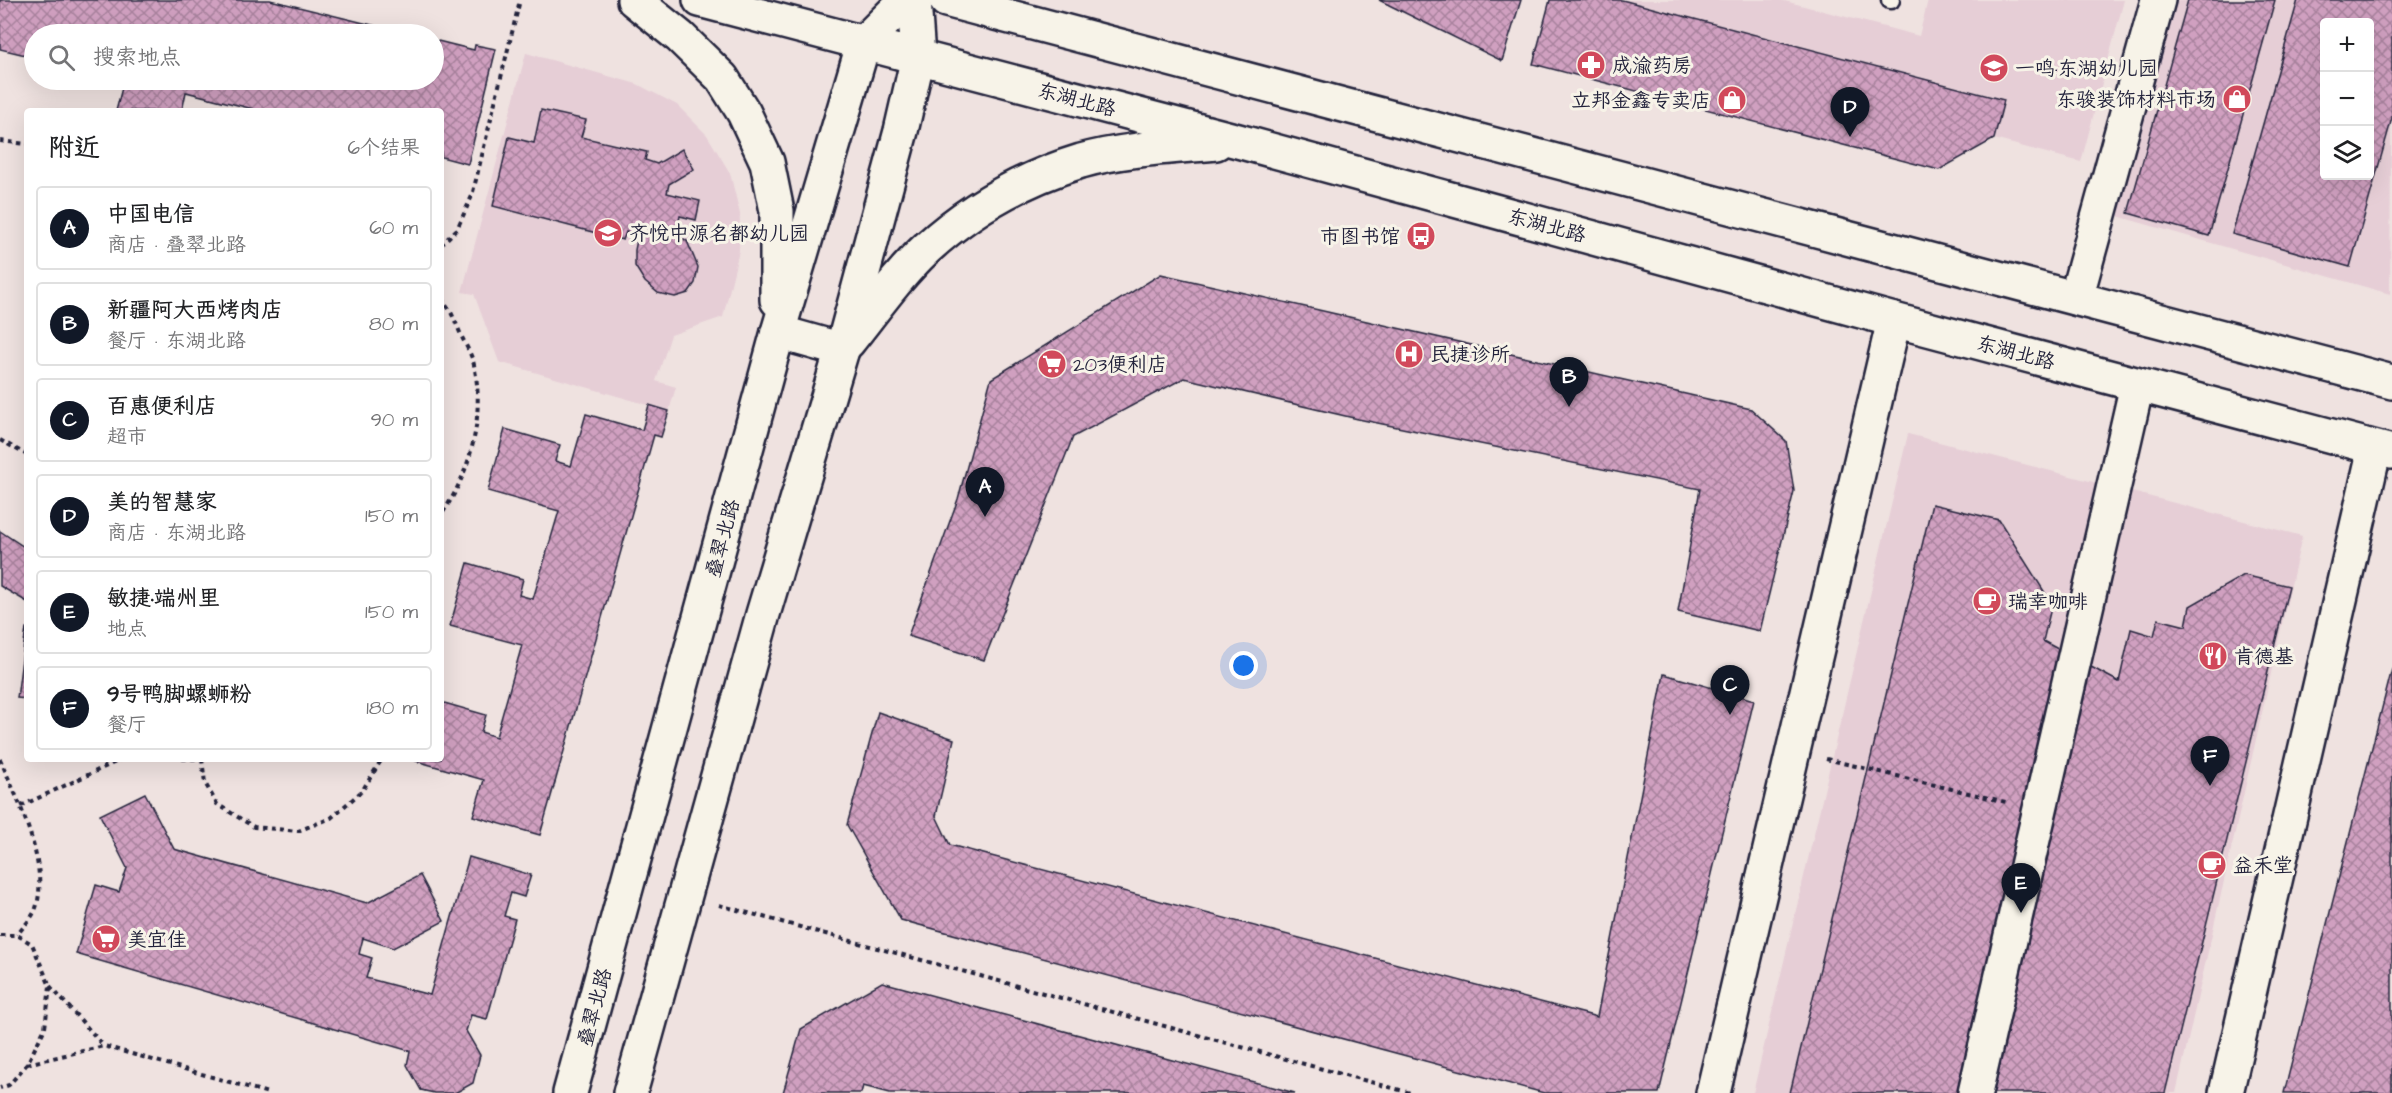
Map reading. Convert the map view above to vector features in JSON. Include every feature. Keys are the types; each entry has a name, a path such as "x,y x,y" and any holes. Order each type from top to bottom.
{"main road":[{"path":"634,0 680,37 722,78 744,113 767,162 777,211 778,332 842,350"},
{"name":"叠翠北路","path":"570,1093 778,332 864,42 906,0"},
{"path":"630,1093 762,614 842,350 901,131 918,57 914,0"},
{"path":"946,0 2392,382"},
{"path":"2076,298 2158,0"},
{"name":"东湖北路","path":"715,2 2384,450"},
{"path":"842,350 927,248 971,214 1022,183 1082,161 1138,151 1238,141"},
{"path":"1713,1093 1894,320"},
{"path":"1975,1093 2137,385"},
{"path":"2226,1093 2384,450"}],"path":[{"path":"444,242 457,229 472,196 520,0"},
{"path":"0,141 24,144"},
{"path":"444,301 450,308 474,364 477,410 471,457 452,500 444,511"},
{"path":"0,441 24,453"},
{"path":"1793,752 2040,810"},
{"path":"0,759 21,806 34,848 40,892 36,911 17,935"},
{"path":"21,806 116,762"},
{"path":"202,762 205,783 218,804 254,826 298,831 331,818 362,791 380,762"},
{"path":"683,895 1411,1093"},
{"path":"0,935 17,935 32,944 50,986 104,1046"},
{"path":"0,1088 9,1085 27,1064 45,1028 50,986"},
{"path":"27,1064 104,1046 268,1093"}],"shaded area":[{"name":"一鸣·东湖幼儿园","path":"1622,0 1781,0 1919,36 1928,0 2124,0 2081,162 1994,139 2004,100"},
{"name":"东骏装饰材料市场","path":"2176,0 2392,0 2390,294 2117,216"},
{"name":"齐悦中源名都幼儿园","path":"526,53 637,84 677,105 707,135 730,173 740,214 739,251 723,317 671,335 656,381 676,387 669,411 499,362 474,294 462,292"},
{"path":"1908,434 2302,536 2176,1093 1753,1093"}],"building":[{"path":"0,0 270,0 368,24 24,24 24,55 0,49"},
{"path":"1379,0 1521,0 1502,61"},
{"path":"1550,0 1622,0 2004,100 1994,139 1939,170 1533,64"},
{"path":"2188,0 2275,0 2209,236 2128,213"},
{"path":"2298,0 2392,0 2392,118 2350,267 2232,234"},
{"path":"444,42 474,50 475,45 496,49 468,164 444,158 444,108 249,108 186,92 183,108 117,108 121,90 444,90"},
{"path":"541,110 586,120 581,137 647,152 645,160 657,164 682,149 694,169 669,184 667,193 700,201 696,220 680,216 676,234 687,241 698,267 695,283 688,293 675,297 658,293 645,282 635,266 638,235 626,232 623,240 493,206 509,137 534,143"},
{"path":"1161,274 1751,409 1786,441 1794,491 1760,631 1678,612 1700,489 1358,419 1184,378 1073,437 984,660 908,636 958,499 991,379"},
{"path":"649,405 669,411 661,437 654,435 540,835 473,816 484,780 420,762 444,762 444,703 486,715 481,732 496,737 522,645 450,626 468,563 523,579 519,595 533,599 559,511 488,491 505,429 560,445 555,461 571,466 586,414 642,430"},
{"path":"1932,504 1999,520 2052,604 2043,641 2119,682 2131,629 2154,636 2158,619 2186,626 2190,606 2244,575 2289,586 2165,1093 1790,1093"},
{"path":"0,531 24,547 24,600 0,586"},
{"path":"24,644 24,699 17,698"},
{"path":"2392,669 2392,1093 2284,1093 2316,967"},
{"path":"1664,674 1754,700 1659,1093 1544,1093 901,920 847,825 878,712 954,739 936,816 950,845 1597,1017"},
{"path":"145,793 174,849 367,903 420,875 444,921 393,948 363,938 359,954 372,958 366,978 430,995 469,857 531,875 524,897 511,893 504,916 515,919 487,1019 471,1015 466,1031 480,1055 473,1083 455,1093 434,1093 421,1090 407,1065 410,1051 76,954 96,885 119,892 127,868 100,815"},
{"path":"882,982 1295,1093 890,1093 863,1086 861,1093 783,1093 801,1029"}],"place":[{"name":"成渝药房","path":"1591,65"},
{"name":"一鸣·东湖幼儿园","path":"1994,68"},
{"name":"东骏装饰材料市场","path":"2237,99"},
{"name":"立邦金鑫专卖店","path":"1732,100"},
{"name":"美的智慧家","path":"1850,137"},
{"name":"齐悦中源名都幼儿园","path":"608,233"},
{"name":"市图书馆","path":"1421,236"},
{"name":"民捷诊所","path":"1409,354"},
{"name":"203便利店","path":"1052,364"},
{"name":"新疆阿大西烤肉店","path":"1569,407"},
{"name":"中国电信","path":"985,517"},
{"name":"瑞幸咖啡","path":"1987,601"},
{"name":"肯德基","path":"2213,656"},
{"name":"百惠便利店","path":"1730,715"},
{"name":"9号鸭脚螺蛳粉","path":"2210,786"},
{"name":"益禾堂","path":"2212,865"},
{"name":"敏捷·端州里","path":"2021,913"},
{"name":"美宜佳","path":"106,939"}]}
